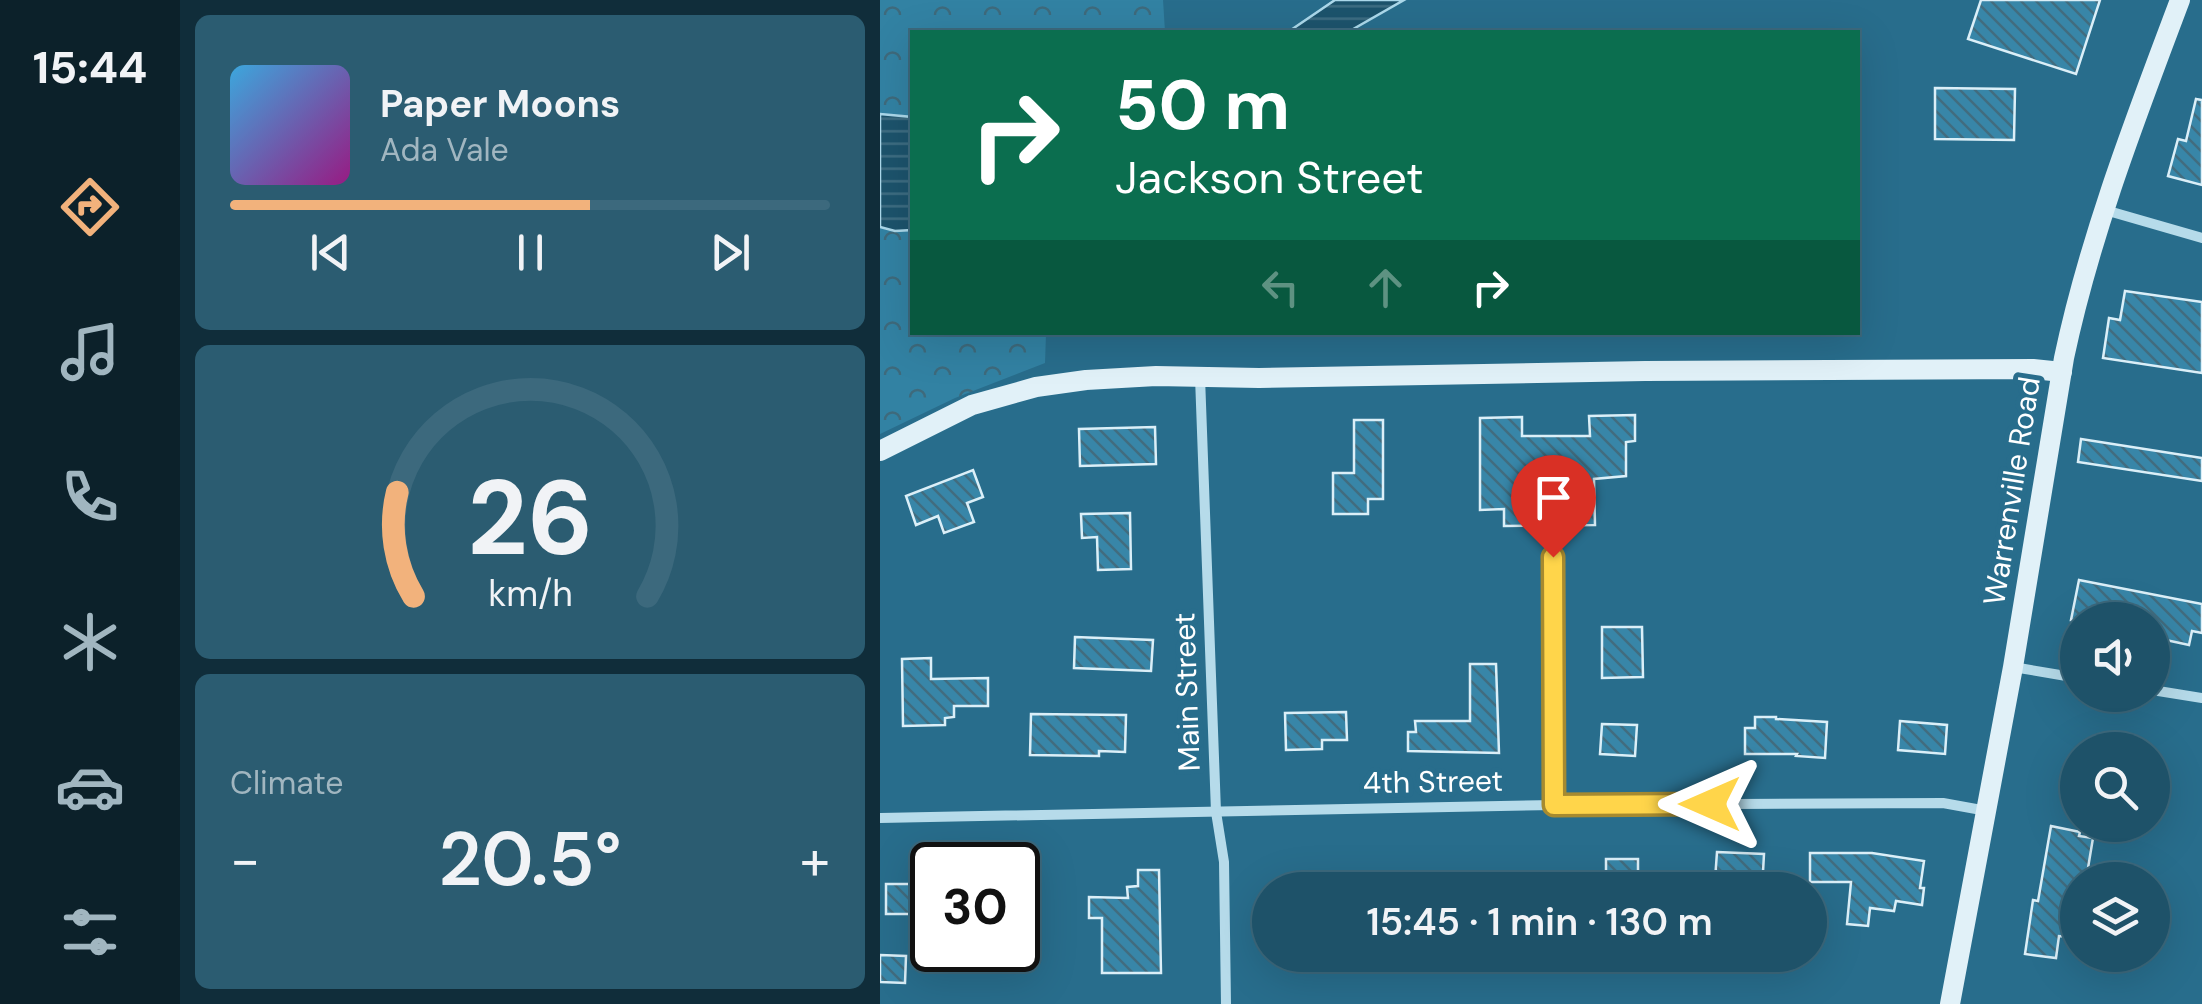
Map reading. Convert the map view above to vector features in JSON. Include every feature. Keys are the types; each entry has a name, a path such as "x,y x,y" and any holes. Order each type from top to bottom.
{"main road":[{"name":"Warrenville Road","path":"1950,1004 2013,667 2062,372 2086,266 2180,0"},
{"path":"880,451 972,405 1036,387 1086,380 1645,370 1938,368 2062,372"}],"street":[{"path":"2105,210 2202,238"},
{"name":"Main Street","path":"1200,376 1216,812 1224,862 1226,1004"},
{"path":"1553,557 1554,805"},
{"path":"2013,667 2060,675"},
{"path":"2170,693 2202,698"},
{"name":"4th Street","path":"880,818 1554,805 1943,803 1986,811"}],"green space":[{"path":"880,0 1163,0 1165,30 910,30 910,335 1046,335 1045,363 955,398 880,434"}],"shaded area":[{"path":"1335,0 1404,0 1352,30 1291,30"},
{"path":"880,114 910,117 910,230 880,227"}],"building":[{"path":"1981,0 2100,0 2076,74 1968,39"},
{"path":"1935,88 2015,89 2014,140 1935,139"},
{"path":"2196,99 2202,100 2202,185 2168,176 2178,139 2186,141"},
{"path":"2125,291 2202,302 2202,373 2103,358 2109,318 2120,320"},
{"path":"1635,415 1635,441 1626,442 1626,476 1594,479 1595,525 1504,526 1504,509 1480,510 1480,418 1522,417 1522,436 1590,436 1589,416"},
{"path":"1354,420 1383,420 1383,499 1368,499 1368,514 1333,514 1333,473 1354,473"},
{"path":"1155,427 1156,464 1080,466 1079,429"},
{"path":"2081,439 2202,458 2202,481 2078,462"},
{"path":"973,470 983,497 967,503 974,522 944,533 938,516 916,525 906,496"},
{"path":"1130,513 1131,569 1098,570 1097,537 1082,538 1081,514"},
{"path":"2079,580 2202,604 2202,633 2192,631 2189,645 2170,641 2170,602 2075,602"},
{"path":"1602,627 1642,627 1643,677 1602,678"},
{"path":"1075,637 1153,640 1151,671 1074,668"},
{"path":"931,658 931,679 988,678 988,706 954,706 954,717 945,718 945,725 903,726 902,659"},
{"path":"1470,664 1496,664 1499,753 1408,751 1408,732 1416,732 1415,721 1470,721"},
{"path":"1346,712 1347,740 1322,740 1322,749 1286,750 1285,713"},
{"path":"1031,714 1126,715 1125,752 1099,751 1099,756 1030,755"},
{"path":"1755,717 1827,722 1825,758 1745,754 1745,728 1755,728"},
{"path":"1900,721 1947,725 1945,754 1898,750"},
{"path":"1602,724 1637,725 1635,756 1600,754"},
{"path":"2051,826 2060,828 2060,842 2092,842 2089,862 2060,862 2060,936 2056,958 2025,954 2033,900 2038,901"},
{"path":"1717,852 1764,854 1763,872 1716,872"},
{"path":"1810,853 1872,853 1924,861 1922,905 1896,901 1894,911 1870,908 1868,926 1847,924 1851,882 1827,882 1827,872 1810,872"},
{"path":"1606,859 1638,859 1638,872 1606,872"},
{"path":"1138,870 1159,870 1161,973 1102,973 1102,918 1089,918 1089,897 1128,898 1127,887 1138,886"},
{"path":"886,884 910,884 910,914 886,914"},
{"path":"880,955 906,956 905,983 880,982"}],"route":[{"path":"1553,557 1554,805 1710,804"}]}
